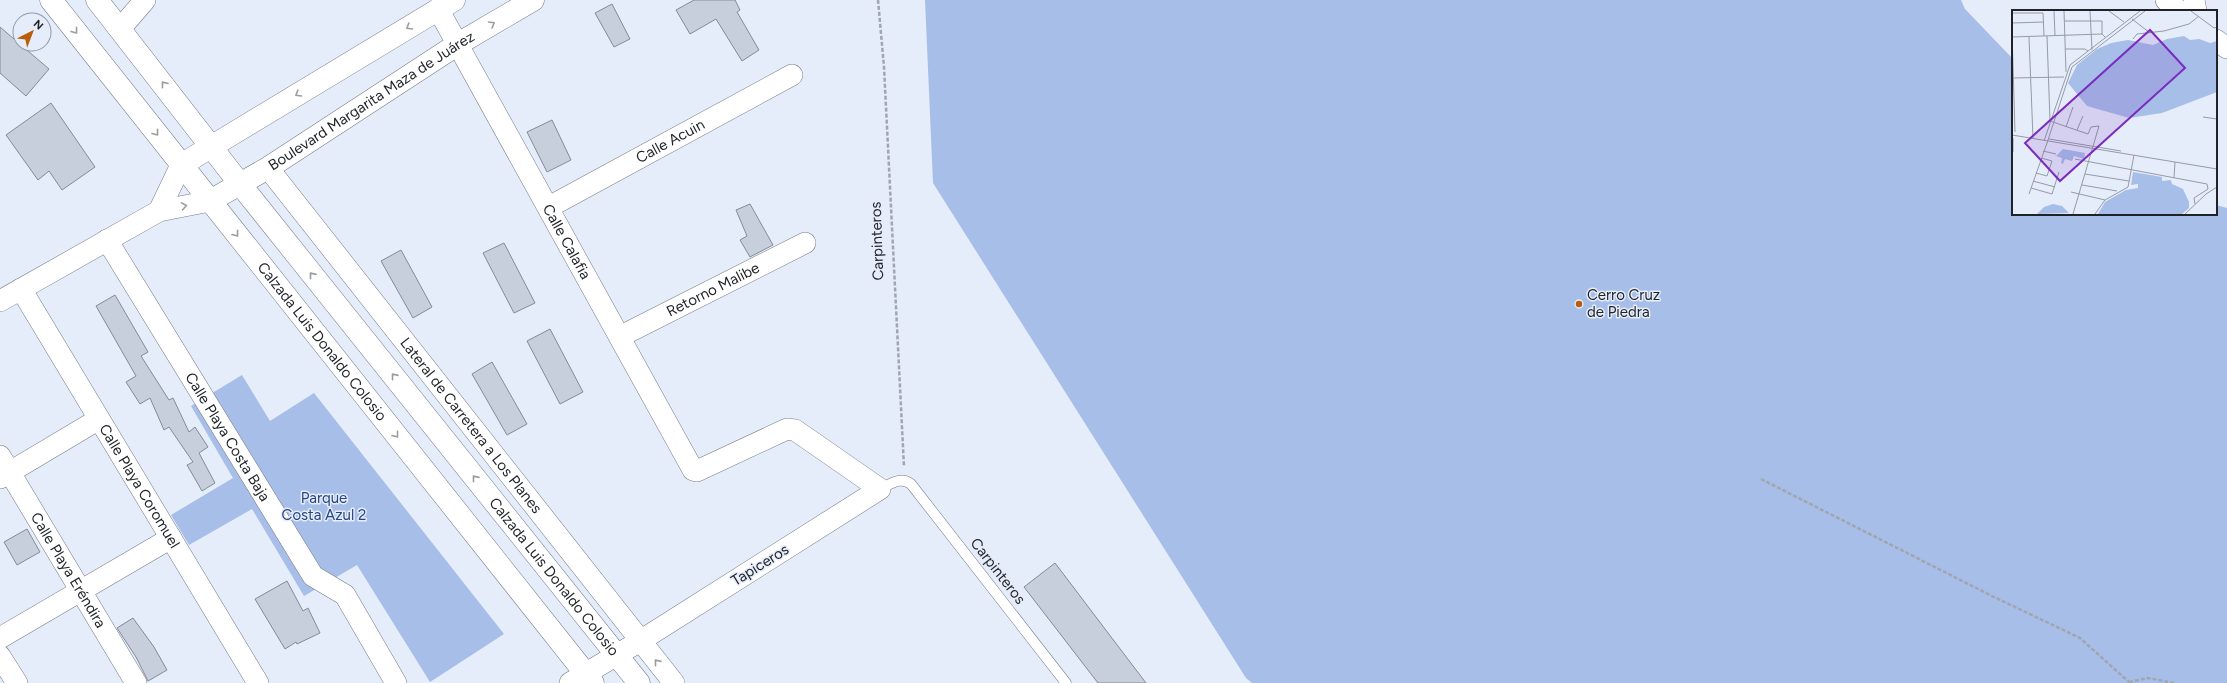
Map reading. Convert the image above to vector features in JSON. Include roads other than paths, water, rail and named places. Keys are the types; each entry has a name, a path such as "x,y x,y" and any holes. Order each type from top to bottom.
{"main road":[{"name":"Calzada Luis Donaldo Colosio","path":"51,0 583,680"},
{"name":"Calzada Luis Donaldo Colosio","path":"97,0 212,146 240,184 639,683"},
{"name":"Boulevard Margarita Maza de Juárez","path":"210,202 268,168 458,44 533,0"},
{"path":"181,165 446,3"}],"street":[{"path":"120,29 145,0"},
{"path":"2166,0 2178,10"},
{"path":"2194,0 2196,10"},
{"name":"Calle Calafia","path":"446,3 458,44 621,336 692,468 697,471 787,429 795,430 880,489"},
{"path":"2217,41 2227,48"},
{"name":"Calle Acuin","path":"549,207 792,75"},
{"path":"159,211 181,165"},
{"name":"Lateral de Carretera a Los Planes","path":"268,168 674,683"},
{"path":"0,301 159,211 210,202"},
{"name":"Calle Playa Costa Baja","path":"107,240 313,576 345,594 396,683"},
{"name":"Retorno Malibe","path":"621,336 805,243"},
{"name":"Calle Playa Coromuel","path":"22,289 258,683"},
{"path":"3,469 99,418"},
{"name":"Calle Playa Eréndira","path":"3,469 81,591 136,683"},
{"name":"Tapiceros","path":"583,680 616,655 880,489"},
{"path":"0,638 170,538"},
{"path":"0,656 17,683"}],"lane":[{"name":"Carpinteros","path":"880,489 900,480 905,480 911,484 1066,683"}],"place":[{"name":"Cerro Cruz de Piedra","path":"1579,304"}],"park label":[{"name":"Parque Costa Azul 2","path":"324,506"}]}
